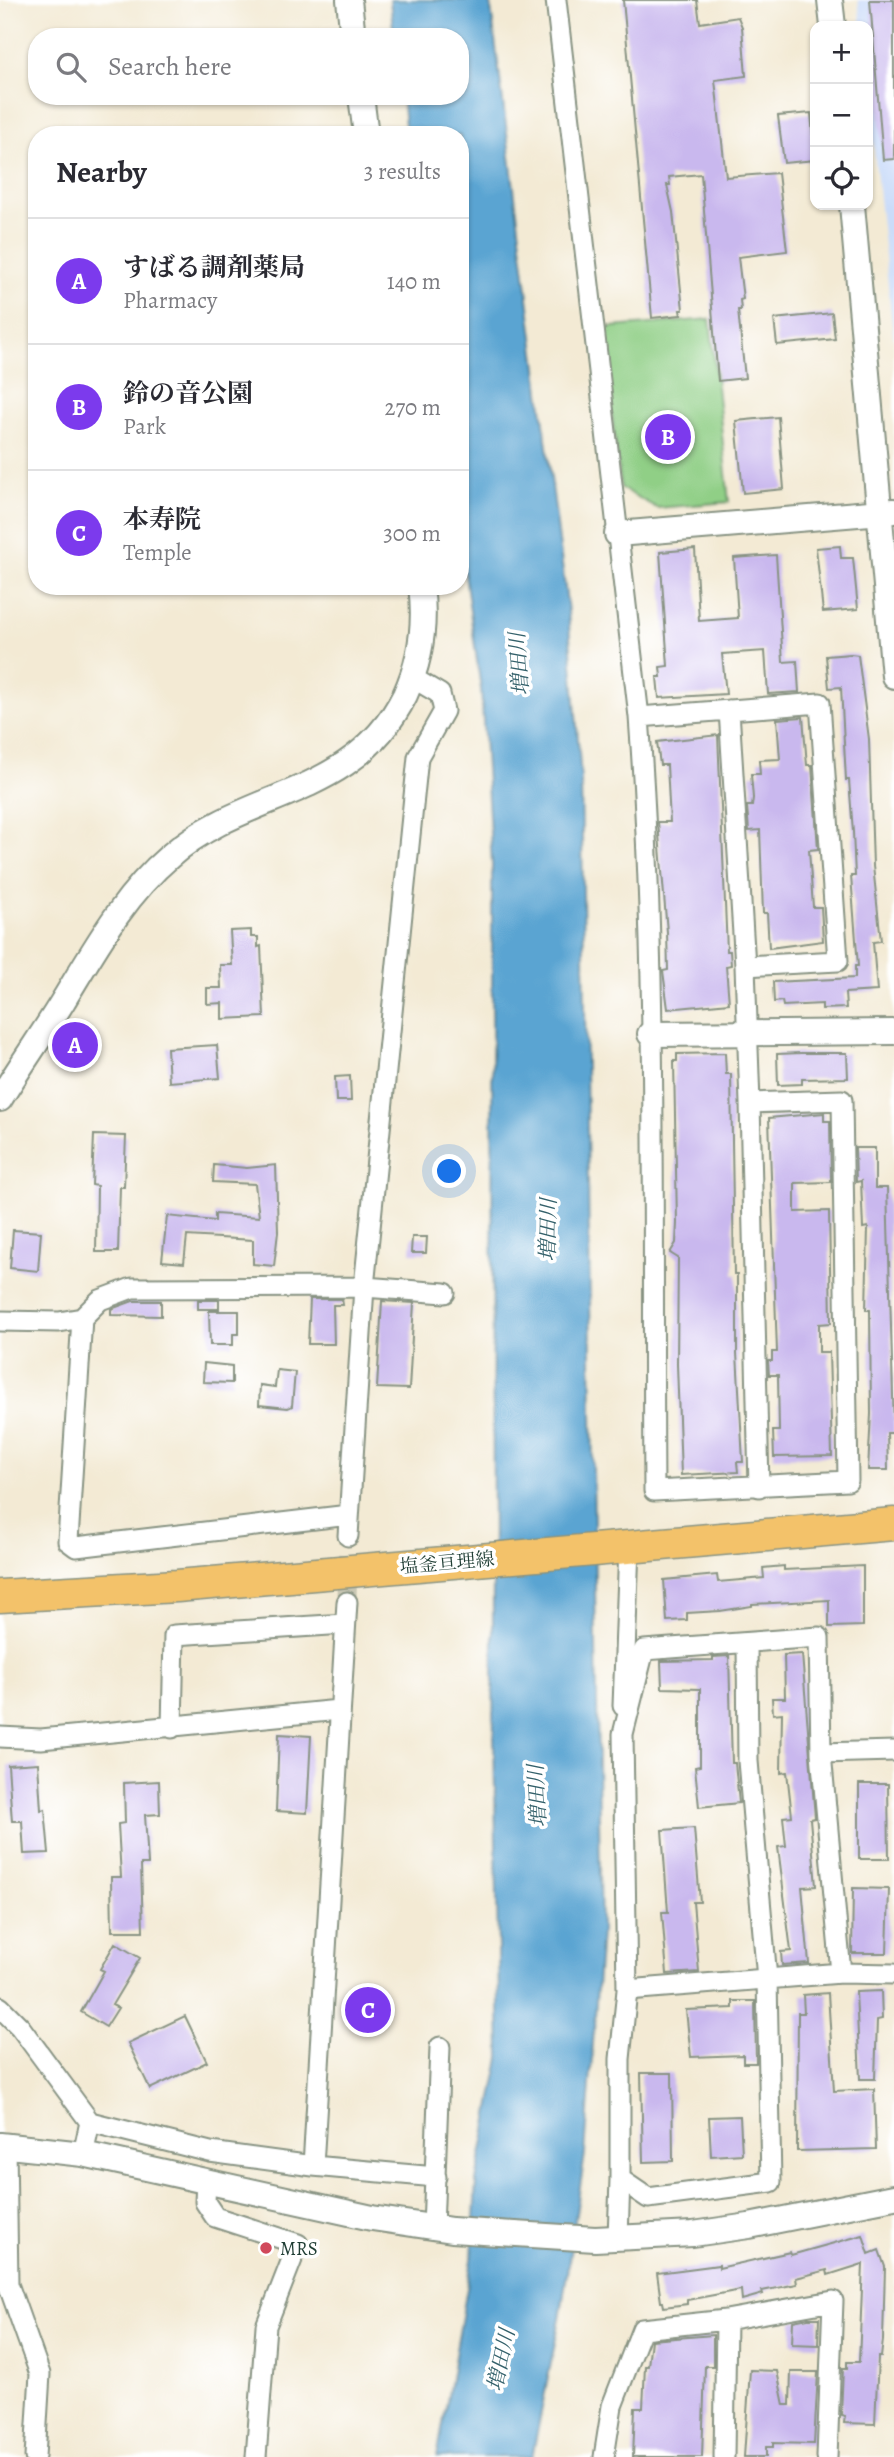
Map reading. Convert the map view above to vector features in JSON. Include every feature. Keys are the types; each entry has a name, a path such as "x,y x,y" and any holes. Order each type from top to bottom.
{"main road":[{"name":"塩釜亘理線","path":"0,1596 164,1587 894,1524"}],"street":[{"path":"349,0 353,28"},
{"path":"556,0 639,717 645,803 654,1491 848,1481 842,1100 750,1103"},
{"path":"830,0 832,21"},
{"path":"362,105 365,126"},
{"path":"853,210 887,511 894,676"},
{"path":"617,534 887,511"},
{"path":"0,1099 103,936 140,885 170,855 194,838 317,781 361,754 398,708 413,678 423,629 421,595"},
{"path":"348,1536 363,1287 418,757 444,711 440,694 413,678"},
{"path":"639,717 820,703 838,961 745,966"},
{"path":"729,710 749,1034 759,1487"},
{"path":"650,1034 894,1032"},
{"path":"0,1321 59,1322 82,1318 100,1300 132,1288 363,1287 445,1293"},
{"path":"82,1318 68,1541 76,1547 349,1515"},
{"path":"606,2239 620,2179 620,2059 627,1990 623,1734 626,1547"},
{"path":"313,2166 346,1602"},
{"path":"172,1728 174,1636 345,1625"},
{"path":"623,1734 644,1650 819,1637 821,1753 841,1973"},
{"path":"620,2179 648,2198 771,2182 767,1979 748,1760 747,1643"},
{"path":"0,1737 41,1739 339,1710"},
{"path":"821,1753 894,1751"},
{"path":"627,1990 841,1973 894,1974"},
{"path":"0,2007 20,2027 90,2122 210,2152 313,2166 436,2177"},
{"path":"440,2047 436,2177 442,2229"},
{"path":"83,2154 90,2122"},
{"path":"35,2457 40,2374 8,2284 3,2145 83,2154 372,2218 442,2229 606,2239 749,2226 894,2197"},
{"path":"206,2180 205,2202 215,2217 298,2244 266,2326 256,2457"},
{"path":"604,2457 612,2406 642,2329 726,2320 833,2301 827,2457"},
{"path":"724,2457 726,2320"}],"shaded area":[{"path":"858,0 894,0 894,343 873,139 873,21 860,21"}],"green space":[{"path":"710,319 729,502 657,508 621,488 601,328"}],"water":[{"name":"増田川","path":"390,0 490,0 568,611 581,778 601,1932 585,2154 561,2313 532,2457 437,2457 472,2260 476,2181 500,2058 493,1684 492,864 481,689 468,595 469,126 405,126 403,105 469,105 469,28 393,28"}],"building":[{"path":"623,0 697,0 700,23 738,17 742,27 746,76 715,80 726,177 778,173 787,251 738,257 743,299 740,300 741,310 738,310 745,378 718,381 701,174 669,177 670,185 667,185 673,212 683,310 680,310 681,315 652,318"},
{"path":"870,0 894,0 894,159 883,160"},
{"path":"810,113 810,160 784,163 778,116"},
{"path":"832,313 835,339 777,345 774,319"},
{"path":"778,417 784,489 743,493 736,421"},
{"path":"840,546 841,558 853,558 858,609 823,612 816,548"},
{"path":"695,549 699,621 738,618 734,558 776,555 783,662 797,661 799,692 768,694 765,651 722,654 726,694 659,698 657,677 661,677 660,667 668,666 660,552"},
{"path":"858,655 869,739 873,866 881,941 873,942 877,991 845,993 846,1008 822,1009 822,1004 783,1006 782,1001 774,1002 773,982 855,978 855,966 858,966 851,876 855,876 853,832 849,780 846,780 841,687 829,688 826,656"},
{"path":"803,717 807,765 812,765 818,849 809,850 813,907 821,907 823,941 769,948 767,913 763,913 760,830 749,831 747,806 752,806 753,798 751,774 760,774 759,760 780,759 777,719"},
{"path":"718,735 727,951 730,951 731,965 726,966 729,1003 668,1009 663,971 668,970 667,932 658,822 670,822 667,765 660,765 657,742"},
{"path":"251,930 251,937 258,937 258,947 261,946 264,1017 222,1019 222,1003 207,1004 207,988 221,988 220,965 232,965 230,931"},
{"path":"64,1035 88,1039 86,1057 62,1054"},
{"path":"217,1045 220,1078 169,1082 167,1048"},
{"path":"725,1053 726,1074 731,1074 734,1274 737,1274 737,1353 743,1462 737,1462 738,1472 681,1475 677,1364 678,1258 670,1253 676,1243 677,1223 674,1061 677,1061 677,1054"},
{"path":"847,1053 848,1078 802,1079 802,1084 778,1085 777,1054"},
{"path":"350,1076 351,1101 336,1101 335,1077"},
{"path":"824,1113 824,1121 830,1121 831,1182 795,1183 795,1212 829,1211 831,1323 819,1324 819,1352 829,1352 832,1456 774,1457 773,1431 779,1431 778,1375 769,1375 768,1361 772,1361 772,1352 777,1352 769,1118"},
{"path":"94,1135 126,1136 124,1187 120,1187 118,1252 96,1252 97,1186 92,1185"},
{"path":"855,1148 875,1148 875,1188 887,1188 894,1430 894,1433 887,1433 888,1470 868,1470 871,1414 870,1310 866,1310 868,1227 863,1228 861,1181 856,1182"},
{"path":"214,1165 247,1168 276,1165 278,1232 274,1266 253,1264 253,1240 187,1236 184,1263 162,1261 167,1216 215,1221 215,1214 259,1217 255,1184 213,1182"},
{"path":"13,1230 41,1232 38,1271 10,1268"},
{"path":"412,1237 427,1237 426,1253 411,1253"},
{"path":"310,1299 342,1299 343,1305 333,1305 334,1344 308,1344"},
{"path":"198,1300 219,1300 219,1309 198,1309"},
{"path":"133,1301 161,1301 161,1316 111,1315 111,1309"},
{"path":"382,1301 414,1303 409,1389 377,1388"},
{"path":"209,1311 239,1311 239,1334 233,1334 233,1345 210,1345"},
{"path":"204,1363 232,1366 232,1383 203,1382"},
{"path":"277,1370 295,1372 292,1406 288,1408 259,1405 260,1385 275,1387"},
{"path":"784,1566 784,1570 863,1566 863,1626 829,1627 829,1600 752,1604 720,1611 687,1613 687,1620 667,1621 664,1580 717,1575 718,1582 764,1578 763,1568"},
{"path":"802,1654 815,1818 810,1819 816,1886 802,1887 809,1963 782,1965 781,1952 791,1951 778,1847 786,1846 783,1817 792,1816 787,1772 781,1773 782,1713 773,1714 772,1698 785,1698 784,1655"},
{"path":"729,1656 732,1763 735,1763 739,1803 699,1807 695,1767 700,1766 700,1689 662,1688 661,1661 713,1660 713,1657"},
{"path":"279,1734 311,1736 307,1813 276,1811"},
{"path":"38,1763 41,1810 45,1809 49,1853 24,1854 22,1821 12,1821 8,1765"},
{"path":"159,1781 160,1814 145,1815 148,1864 141,1864 143,1931 112,1931 111,1877 121,1877 118,1824 125,1823 124,1783"},
{"path":"859,1784 888,1784 889,1859 859,1859"},
{"path":"694,1828 700,1902 693,1902 699,1972 667,1974 662,1912 668,1912 662,1830"},
{"path":"853,1888 889,1889 887,1953 852,1953"},
{"path":"115,1943 140,1958 112,2005 118,2008 106,2027 81,2012 104,1971 100,1969"},
{"path":"881,1991 882,2019 877,2020 875,2079 860,2079 856,1992"},
{"path":"828,1993 834,2091 874,2089 876,2149 797,2151 798,2013 804,2013 803,1995"},
{"path":"733,2001 755,2001 756,2063 743,2063 743,2055 691,2057 686,2010 733,2008"},
{"path":"185,2016 207,2062 150,2089 128,2043"},
{"path":"641,2073 672,2073 673,2161 643,2162"},
{"path":"740,2116 742,2154 711,2156 709,2117"},
{"path":"863,2235 869,2254 879,2250 885,2267 883,2340 881,2357 878,2357 875,2424 844,2423 845,2416 841,2415 843,2368 847,2368 847,2362 859,2362 863,2264 828,2275 827,2270 796,2278 797,2284 762,2291 763,2294 742,2300 741,2290 687,2300 687,2304 664,2307 661,2302 657,2273 719,2265 719,2268 790,2252 791,2255"},
{"path":"819,2318 818,2345 792,2344 793,2321"},
{"path":"713,2335 713,2366 705,2366 702,2457 633,2457 635,2408 643,2408 645,2366 648,2366 651,2340"},
{"path":"750,2370 777,2371 784,2405 790,2405 791,2372 818,2372 814,2444 773,2443 773,2447 766,2447 766,2457 744,2457"}],"tunnel":[{"path":"347,1602 348,1536"}],"place":[{"name":"鈴の音公園","path":"668,437"},
{"name":"すばる調剤薬局","path":"75,1045"},
{"name":"本寿院","path":"368,2010"},
{"name":"MRS","path":"266,2248"}]}
